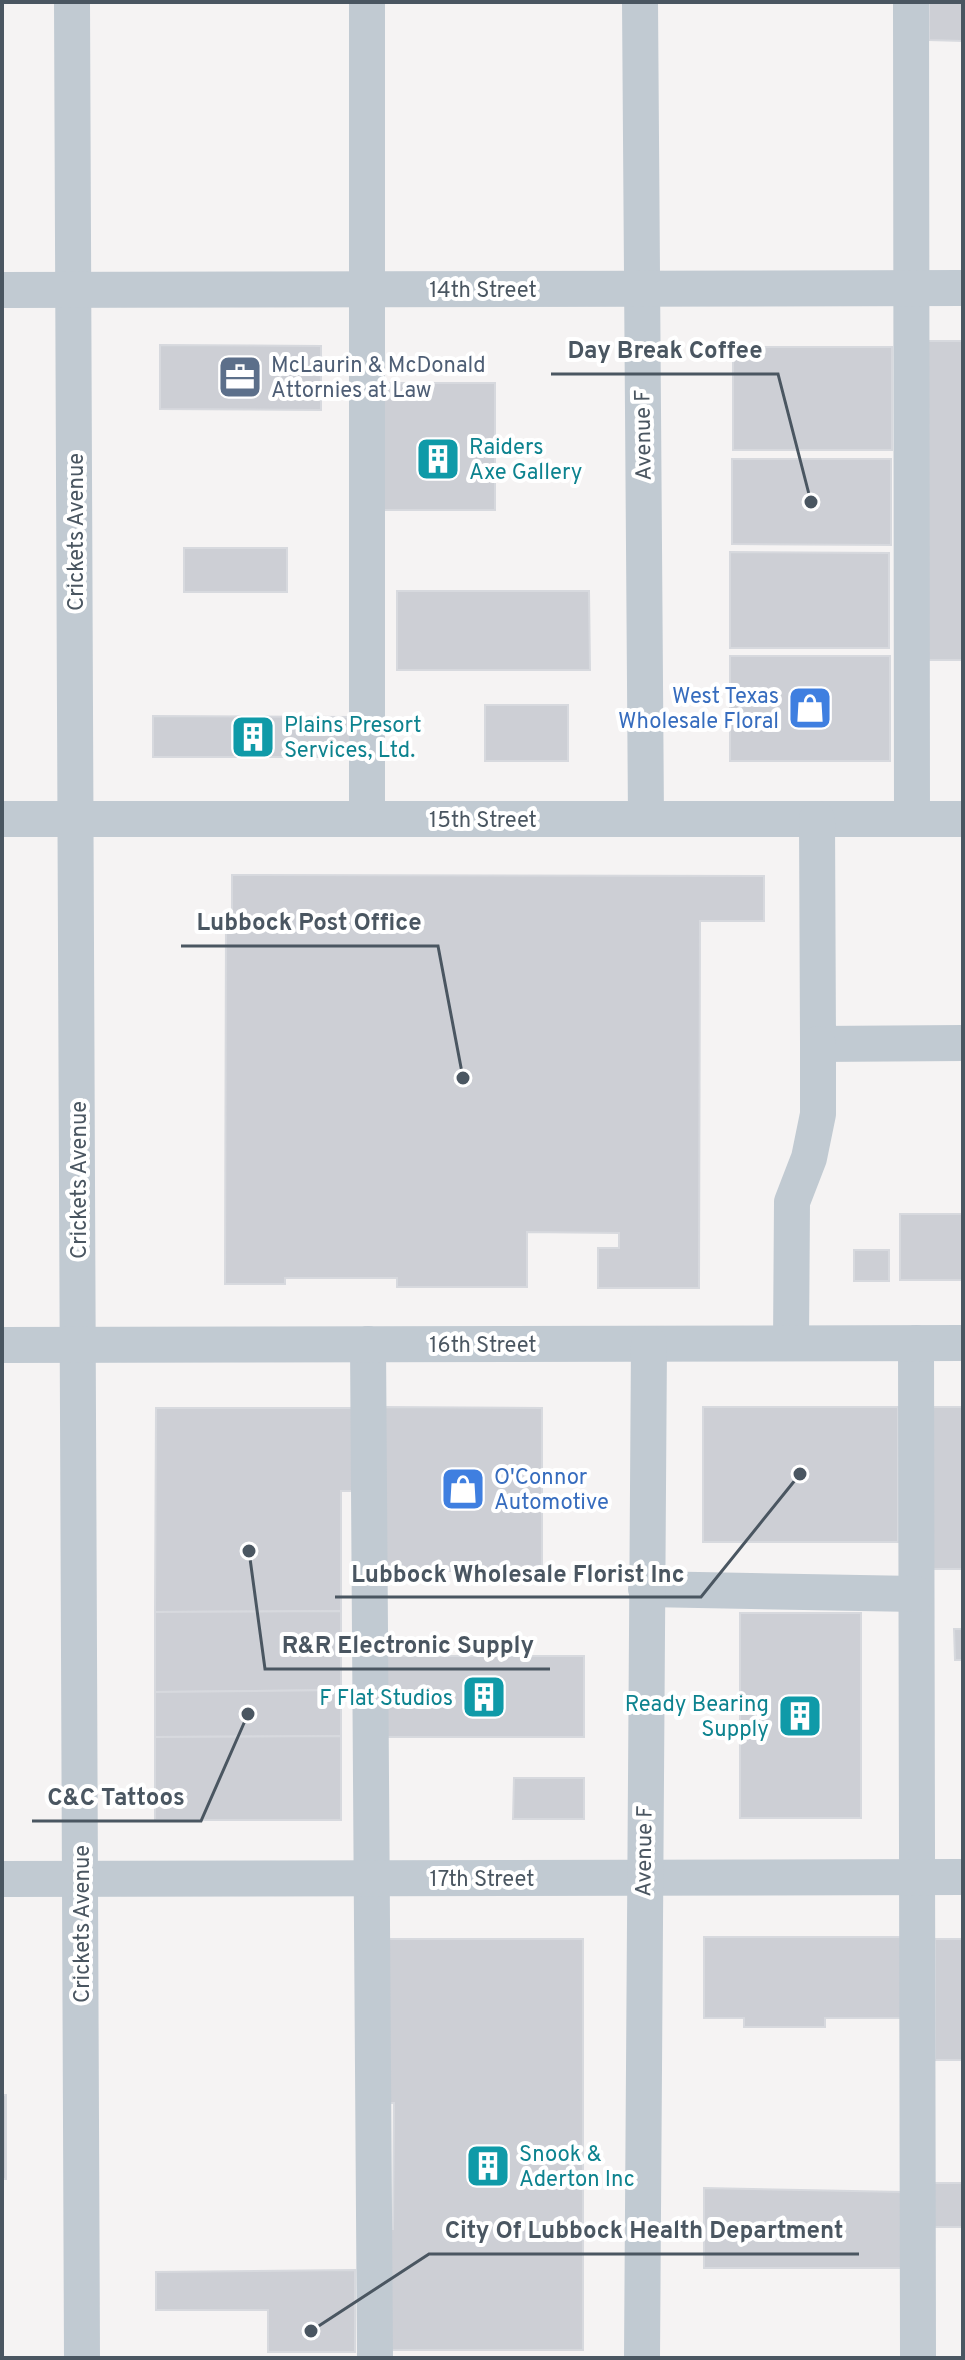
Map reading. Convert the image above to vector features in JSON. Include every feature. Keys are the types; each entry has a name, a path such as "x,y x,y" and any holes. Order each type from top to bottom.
{"street":[{"name":"Crickets Avenue","path":"72,2 82,2358"},
{"path":"367,2 367,819"},
{"name":"Avenue F","path":"640,2 646,819"},
{"path":"911,2 912,819"},
{"name":"14th Street","path":"2,290 963,288"},
{"name":"15th Street","path":"2,819 963,819"},
{"path":"791,1343 792,1202 809,1158 818,1114 817,819"},
{"path":"818,1044 963,1043"},
{"path":"916,1343 918,2358"},
{"name":"16th Street","path":"2,1345 963,1343"},
{"path":"368,1344 375,2358"},
{"name":"Avenue F","path":"642,2358 649,1344"},
{"path":"646,1589 916,1594"},
{"name":"17th Street","path":"2,1879 963,1877"}],"building":[{"path":"929,2 963,2 963,41 929,40"},
{"path":"922,341 963,341 963,660 922,660"},
{"name":"McLaurin & McDonald Attornies at Law","path":"160,345 321,346 321,410 160,409"},
{"path":"733,347 892,347 892,450 733,450"},
{"name":"Raiders Axe Gallery","path":"381,383 495,383 495,510 381,510"},
{"path":"732,459 891,459 891,545 732,544"},
{"path":"184,548 287,548 287,592 184,592"},
{"path":"730,552 889,553 889,648 730,648"},
{"path":"397,591 589,591 590,670 397,670"},
{"name":"West Texas Wholesale Floral","path":"730,656 890,656 890,761 730,761"},
{"path":"485,705 568,705 568,761 485,761"},
{"name":"Plains Presort Services, Ltd.","path":"153,716 353,717 353,757 153,757"},
{"path":"232,875 764,876 764,921 700,921 699,1288 598,1288 598,1248 619,1248 619,1233 527,1232 527,1287 397,1287 397,1278 285,1278 285,1284 225,1284 226,924 232,924"},
{"path":"900,1214 963,1214 963,1280 900,1280"},
{"path":"854,1250 889,1250 889,1281 854,1281"},
{"name":"O'Connor Automotive","path":"383,1407 542,1408 542,1571 383,1571"},
{"path":"703,1407 898,1407 898,1542 703,1542"},
{"path":"931,1407 963,1407 963,1569 931,1569"},
{"path":"156,1408 353,1408 353,1491 341,1491 341,1611 155,1612"},
{"path":"341,1611 341,1690 155,1692 155,1612"},
{"name":"Ready Bearing Supply","path":"740,1613 861,1613 861,1818 740,1818"},
{"path":"954,1629 963,1629 963,1660 955,1660"},
{"name":"F Flat Studios","path":"384,1656 584,1656 584,1737 384,1737"},
{"path":"341,1690 341,1736 155,1737 155,1692"},
{"path":"341,1736 341,1820 155,1820 155,1737"},
{"path":"514,1778 584,1778 584,1819 513,1819"},
{"path":"704,1937 904,1937 904,2018 825,2018 825,2027 744,2027 744,2018 704,2018"},
{"name":"Snook & Aderton Inc","path":"386,1939 583,1939 583,2350 385,2350 386,2229 393,2229 394,2103 386,2103"},
{"path":"935,1939 963,1939 963,2060 935,2060"},
{"path":"2,2095 6,2095 6,2179 2,2179"},
{"path":"932,2183 963,2183 963,2227 932,2227"},
{"path":"704,2188 903,2192 903,2268 704,2268"},
{"path":"355,2270 355,2352 268,2352 268,2310 156,2310 156,2272"}],"place":[{"name":"McLaurin & McDonald Attornies at Law","path":"240,377"},
{"name":"Raiders Axe Gallery","path":"438,459"},
{"name":"Day Break Coffee","path":"811,502"},
{"name":"West Texas Wholesale Floral","path":"810,708"},
{"name":"Plains Presort Services, Ltd.","path":"253,737"},
{"name":"Lubbock Post Office","path":"463,1078"},
{"name":"Lubbock Wholesale Florist Inc","path":"800,1474"},
{"name":"O'Connor Automotive","path":"463,1489"},
{"name":"R&R Electronic Supply","path":"249,1551"},
{"name":"F Flat Studios","path":"484,1697"},
{"name":"C&C Tattoos","path":"248,1714"},
{"name":"Ready Bearing Supply","path":"800,1716"},
{"name":"Snook & Aderton Inc","path":"488,2166"},
{"name":"City Of Lubbock Health Department","path":"311,2331"}]}
